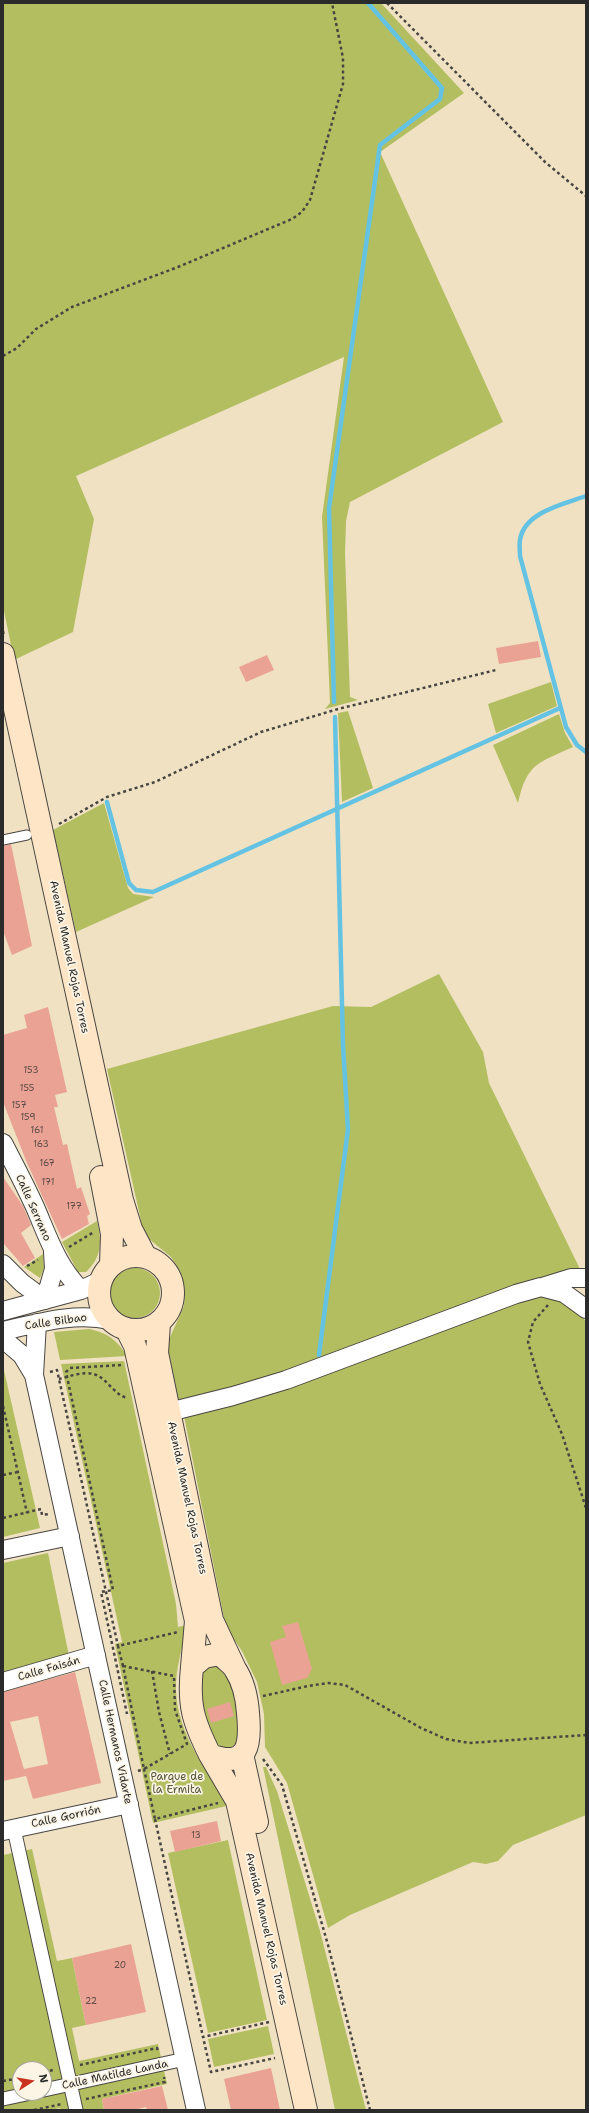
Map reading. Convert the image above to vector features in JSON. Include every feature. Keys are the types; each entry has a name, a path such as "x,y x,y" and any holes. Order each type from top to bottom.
{"main road":[{"name":"Avenida Manuel Rojas Torres","path":"3,654 34,833 112,1234 105,1273"},
{"name":"Avenida Manuel Rojas Torres","path":"3,726 34,833 122,1200 131,1229 145,1256"},
{"path":"133,1255 145,1256 156,1261 165,1269 171,1280 174,1291 172,1303 167,1314 159,1323 138,1331 118,1325 103,1312 99,1302 98,1291 105,1273 121,1258 133,1255"},
{"name":"Avenida Manuel Rojas Torres","path":"159,1323 157,1353 212,1620 235,1669 246,1698 250,1734 244,1752 321,2110"},
{"name":"Avenida Manuel Rojas Torres","path":"118,1325 135,1346 196,1621 180,1670 189,1694 201,1752 237,1801 306,2110"},
{"path":"180,1670 204,1657 220,1654 235,1669"},
{"path":"201,1752 222,1759 236,1758 244,1752"}],"street":[{"name":"Calle Serrano","path":"3,1143 35,1207 53,1251 71,1280 80,1290"},
{"name":"Calle Serrano","path":"45,1300 54,1269 53,1251"},
{"path":"8,1269 45,1300"},
{"name":"Calle Hermanos Vidarte","path":"8,1269 20,1288 11,1309 30,1325 34,1374 196,2110"},
{"name":"Calle Bilbao","path":"11,1309 80,1290 105,1273"},
{"path":"169,1412 233,1396 286,1380 516,1294 571,1278 586,1278"},
{"path":"541,1287 564,1293 585,1307"},
{"name":"Calle Bilbao","path":"3,1330 77,1317 97,1316 118,1325"},
{"name":"Calle Hermanos Vidarte","path":"3,1339 22,1355 34,1374"},
{"path":"3,1550 70,1536"},
{"name":"Calle Faisán","path":"3,1682 96,1655"},
{"name":"Calle Gorrión","path":"8,1830 129,1804"},
{"path":"8,1830 75,2106"},
{"name":"Calle Matilde Landa","path":"52,2088 185,2059"}],"lane":[{"path":"3,840 34,833"}],"path":[{"path":"3,356 17,348 36,329 72,307 178,267 292,219 302,212 310,200 317,182 329,132 343,84 344,58 332,3"},
{"path":"387,3 545,162 586,196"},
{"path":"34,833 53,828 108,797 155,782 261,732 338,709 496,670"},
{"path":"564,1293 546,1306 533,1322 528,1342 540,1384 562,1434 586,1508"},
{"path":"34,1374 57,1370 211,2072 279,2057"},
{"path":"59,1379 92,1373 102,1379 126,1399 135,1397"},
{"path":"3,1406 27,1513"},
{"path":"3,1475 18,1472"},
{"path":"3,1518 41,1509"},
{"path":"118,1646 183,1630 181,1638"},
{"path":"123,1666 152,1671 180,1670 175,1710 188,1744 201,1752"},
{"path":"152,1671 159,1712 170,1755"},
{"path":"246,1698 328,1683 345,1685 446,1739 469,1743 483,1743 586,1735"},
{"path":"122,1775 144,1769 188,1744"},
{"path":"244,1752 266,1762 282,1785 328,1945 370,2110"},
{"path":"155,1818 224,1802"},
{"path":"203,2037 271,2022 272,2029"},
{"path":"52,2071 158,2048"},
{"path":"34,2110 75,2106 165,2082"}],"green space":[{"path":"3,3 381,3 464,93 380,152 503,422 350,502 346,521 345,554 350,697 358,700 325,709 330,703 322,517 344,357 76,476 94,519 73,632 14,660 3,606"},
{"path":"551,682 557,706 496,733 488,704"},
{"path":"348,711 373,788 342,802 338,713"},
{"path":"559,714 565,733 573,747 543,761 530,772 525,780 518,803 493,745"},
{"path":"104,803 128,888 133,894 154,897 76,932 53,830"},
{"path":"439,974 483,1052 489,1083 580,1269 311,1365 179,1403 167,1344 184,1306 185,1289 180,1271 171,1257 149,1239 142,1225 107,1069 333,1006 371,1007"},
{"path":"97,1221 100,1236 98,1255 86,1272 78,1272 62,1242"},
{"path":"43,1254 44,1268 40,1278 24,1267"},
{"path":"130,1268 140,1268 153,1275 160,1288 160,1298 153,1311 140,1318 130,1318 121,1314 114,1307 110,1298 110,1288 114,1279 121,1272"},
{"path":"548,1295 577,1309 586,1322 586,1815 513,1845 498,1861 486,1864 473,1862 350,1915 328,1928 287,1783 265,1747 264,1714 257,1682 242,1651 226,1628 184,1416 531,1296"},
{"path":"89,1329 107,1335 116,1341 127,1356 60,1360 54,1332"},
{"name":"Parque de la Ermita","path":"124,1361 176,1604 178,1627 187,1625 176,1683 178,1707 182,1722 195,1752 203,1766 231,1805 153,1823 115,1644 122,1642 61,1364"},
{"path":"3,1366 40,1528 3,1537"},
{"path":"48,1553 69,1656 3,1674 3,1563"},
{"path":"215,1664 227,1674 240,1709 237,1742 228,1750 213,1740 208,1733 203,1716 200,1679 201,1673 204,1668"},
{"path":"263,1767 266,1767 277,1791 320,1931 366,2110 335,2110"},
{"path":"228,1840 267,2020 208,2033 168,1853"},
{"path":"32,1849 57,1961 72,1958 86,2025 72,2028 79,2061 158,2044 167,2084 102,2099 104,2110 60,2110 60,2108 50,2110 3,2110 3,1855"},
{"path":"268,2026 274,2054 214,2067 208,2039"}],"building":[{"path":"538,641 541,657 499,664 496,648"},
{"path":"267,655 274,670 246,682 239,667"},
{"path":"11,844 32,946 12,955 3,931 3,846"},
{"path":"48,1007 67,1092 55,1095 58,1107 54,1107 63,1145 67,1144 77,1189 81,1187 90,1214 87,1216 89,1224 62,1239 27,1163 3,1102 3,1035 27,1028 24,1015"},
{"path":"3,1177 23,1206 31,1225 21,1233 35,1258 23,1266 3,1243"},
{"path":"298,1622 312,1669 307,1678 282,1685 270,1642 286,1637 282,1626"},
{"path":"75,1672 101,1783 33,1799 24,1769 48,1764 38,1716 10,1722 26,1776 3,1781 3,1692"},
{"path":"230,1702 234,1716 211,1723 207,1709"},
{"path":"217,1821 221,1841 175,1852 170,1831"},
{"path":"131,1944 146,2012 86,2025 72,1958"},
{"path":"271,2068 280,2110 231,2110 224,2079"},
{"path":"162,2086 168,2110 147,2110 146,2107 134,2110 104,2110 102,2099"}],"waterway":[{"path":"334,702 329,508 380,145 440,99 442,88 368,3"},
{"path":"586,496 546,510 529,522 523,530 520,540 520,556 566,727 577,745 586,752"},
{"path":"107,802 129,883 136,890 153,892 560,708"},
{"path":"319,1355 348,1129 343,1045 335,717"}]}
